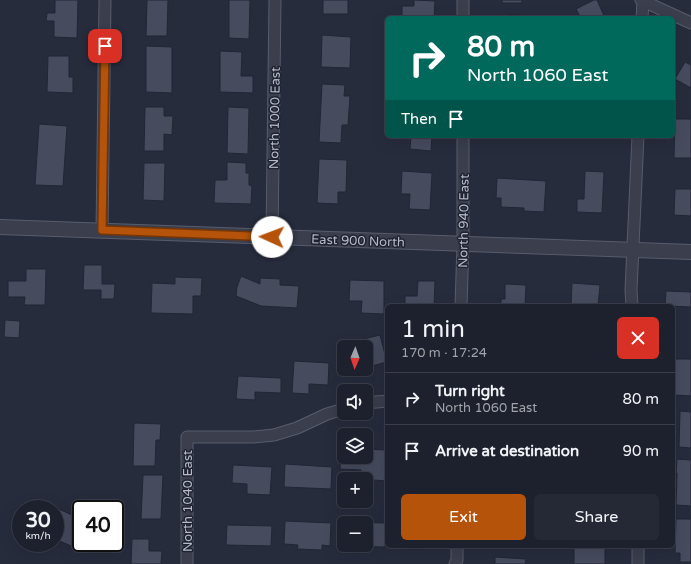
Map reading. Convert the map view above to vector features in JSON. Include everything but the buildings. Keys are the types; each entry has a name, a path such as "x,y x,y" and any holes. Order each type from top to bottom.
{"street":[{"path":"102,230 105,0"},
{"name":"North 1000 East","path":"272,237 275,0"},
{"path":"463,0 463,16"},
{"path":"642,16 642,0 691,23"},
{"name":"North 940 East","path":"461,304 463,244 463,138"},
{"path":"632,304 638,138"},
{"name":"East 900 North","path":"0,227 691,252"},
{"path":"373,402 385,401"},
{"name":"North 1040 East","path":"187,564 187,437 253,437 274,435 297,428 337,411"},
{"path":"456,564 457,548"},
{"path":"638,548 638,564"}],"route":[{"path":"105,46 102,230 272,237"}]}
